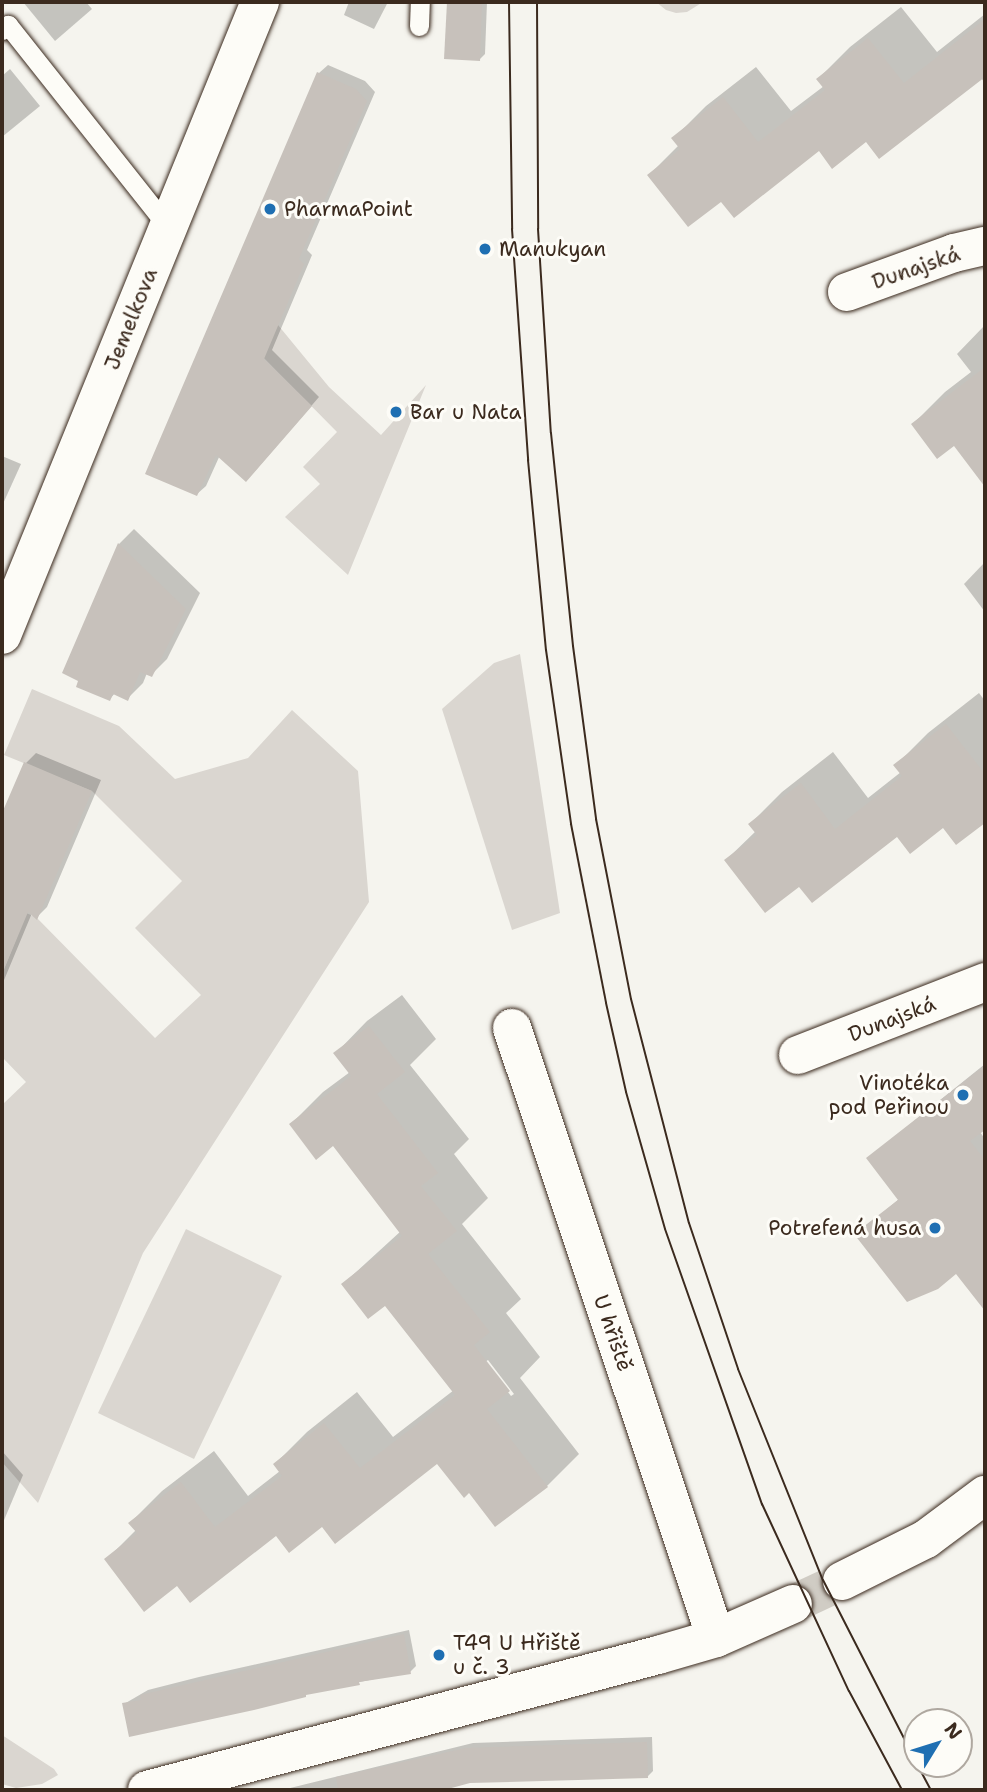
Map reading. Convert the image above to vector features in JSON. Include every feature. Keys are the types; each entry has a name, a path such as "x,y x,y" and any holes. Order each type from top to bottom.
{"street":[{"name":"Jemelkova","path":"2,635 260,2"},
{"name":"Dunajská","path":"847,292 954,253 985,246"},
{"name":"Dunajská","path":"798,1055 985,982"},
{"name":"U hřiště","path":"512,1028 716,1638"},
{"path":"842,1581 926,1539 985,1495"},
{"path":"147,1790 505,1698 716,1638 793,1604"}],"lane":[{"path":"419,26 421,2"},
{"path":"2,30 8,25 168,227"}],"shaded area":[{"path":"656,2 703,2 687,12 676,13 666,10"},
{"path":"278,325 329,387 381,435 426,385 348,575 285,517 320,484 303,467 337,432 258,352"},
{"path":"520,654 560,913 512,930 442,709 494,663"},
{"path":"32,689 119,726 175,779 248,758 292,710 358,771 369,902 143,1253 38,1503 2,1462 2,1105 26,1082 2,1057 2,974 17,937 21,911 36,917 155,1038 201,995 135,928 182,881 92,791 4,755"},
{"path":"186,1229 282,1276 194,1459 98,1413"},
{"path":"2,1735 54,1769 58,1775 42,1784 16,1788 2,1784"}],"building":[{"path":"447,2 482,2 480,61 444,59"},
{"path":"985,19 985,77 879,159 866,142 832,169 819,151 734,218 721,202 688,227 647,175 680,149 671,138 723,97 758,142 825,90 816,79 868,38 904,83"},
{"path":"317,72 356,89 367,101 299,259 304,264 264,359 312,406 246,482 216,455 197,496 145,474"},
{"path":"985,367 985,487 954,446 937,459 911,424"},
{"path":"118,543 186,609 152,677 140,672 128,701 113,694 110,701 76,687 78,681 62,673"},
{"path":"946,724 985,774 985,823 956,845 943,828 910,854 897,837 812,903 799,887 765,913 724,860 757,835 748,824 801,783 835,829 902,776 893,765"},
{"path":"24,762 92,791 37,920 28,912 2,974 2,813"},
{"path":"369,1026 405,1072 377,1094 438,1173 421,1186 457,1231 428,1254 490,1332 474,1345 510,1391 487,1409 548,1487 495,1527 469,1493 464,1498 437,1464 335,1544 322,1527 289,1553 276,1536 190,1603 177,1586 144,1612 104,1559 137,1533 128,1523 181,1482 215,1527 282,1476 273,1464 324,1423 360,1468 455,1395 385,1306 368,1319 341,1284 402,1236 333,1146 316,1160 289,1124 351,1076 333,1053"},
{"path":"985,1065 985,1130 970,1141 985,1160 985,1311 956,1274 938,1289 907,1302 854,1234 898,1200 866,1158"},
{"path":"404,1634 411,1674 359,1682 360,1685 306,1695 254,1710 129,1737 122,1703 141,1700 140,1695"},
{"path":"647,1742 648,1778 470,1783 444,1790 338,1790 336,1777 466,1748"}],"tunnel":[{"path":"793,1604 842,1581"}],"tram line":[{"path":"509,2 512,229 528,460 546,650 571,824 606,1003 626,1092 665,1229 762,1504 849,1691 902,1790"},
{"path":"537,2 538,229 551,433 573,646 596,819 631,999 689,1223 738,1369 823,1580 903,1737"},
{"path":"925,1778 931,1790"}],"place":[{"name":"PharmaPoint","path":"270,209"},
{"name":"Manukyan","path":"485,249"},
{"name":"Bar u Nata","path":"396,412"},
{"name":"Vinotéka pod Peřinou","path":"963,1095"},
{"name":"Potrefená husa","path":"935,1228"},
{"name":"T49 U Hřiště u č. 3","path":"439,1655"}]}
